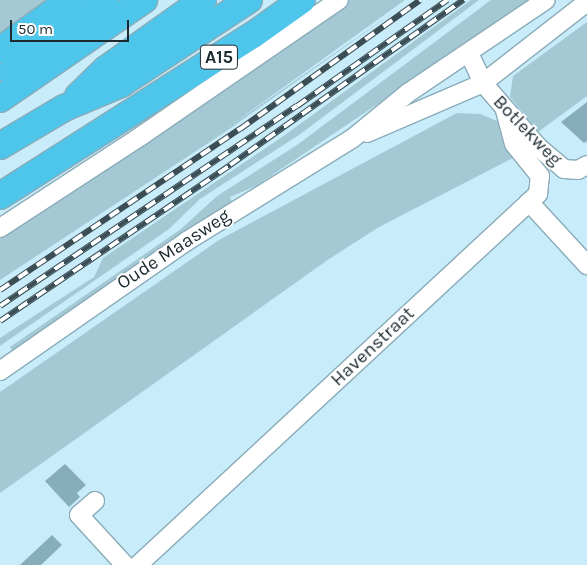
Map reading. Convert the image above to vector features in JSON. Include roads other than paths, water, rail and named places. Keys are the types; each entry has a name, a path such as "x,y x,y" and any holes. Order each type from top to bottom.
{"highway":[{"path":"0,50 70,0"},
{"path":"0,80 106,0"},
{"path":"0,99 144,0"},
{"name":"A15","path":"64,108 106,69 202,0"},
{"name":"A15","path":"0,146 64,108 121,84 249,0"},
{"name":"A15","path":"135,111 286,0"},
{"name":"A15","path":"0,196 135,111 302,0"}],"street":[{"path":"0,228 141,136 339,0"},
{"path":"483,82 469,53 546,0"},
{"name":"Botlekweg","path":"587,2 483,82 505,110 564,170 578,170 587,165"},
{"name":"Oude Maasweg","path":"0,371 187,241 353,138 408,93 469,53"},
{"name":"Oude Maasweg","path":"353,138 416,114 483,82"},
{"name":"Havenstraat","path":"138,565 538,194 540,176 514,144 505,110"},
{"path":"529,202 587,265"},
{"path":"95,501 79,515 126,565"}],"railway":[{"path":"0,290 240,129 420,0"},
{"path":"0,306 297,106 447,0"},
{"path":"0,321 230,165 463,0"}]}
